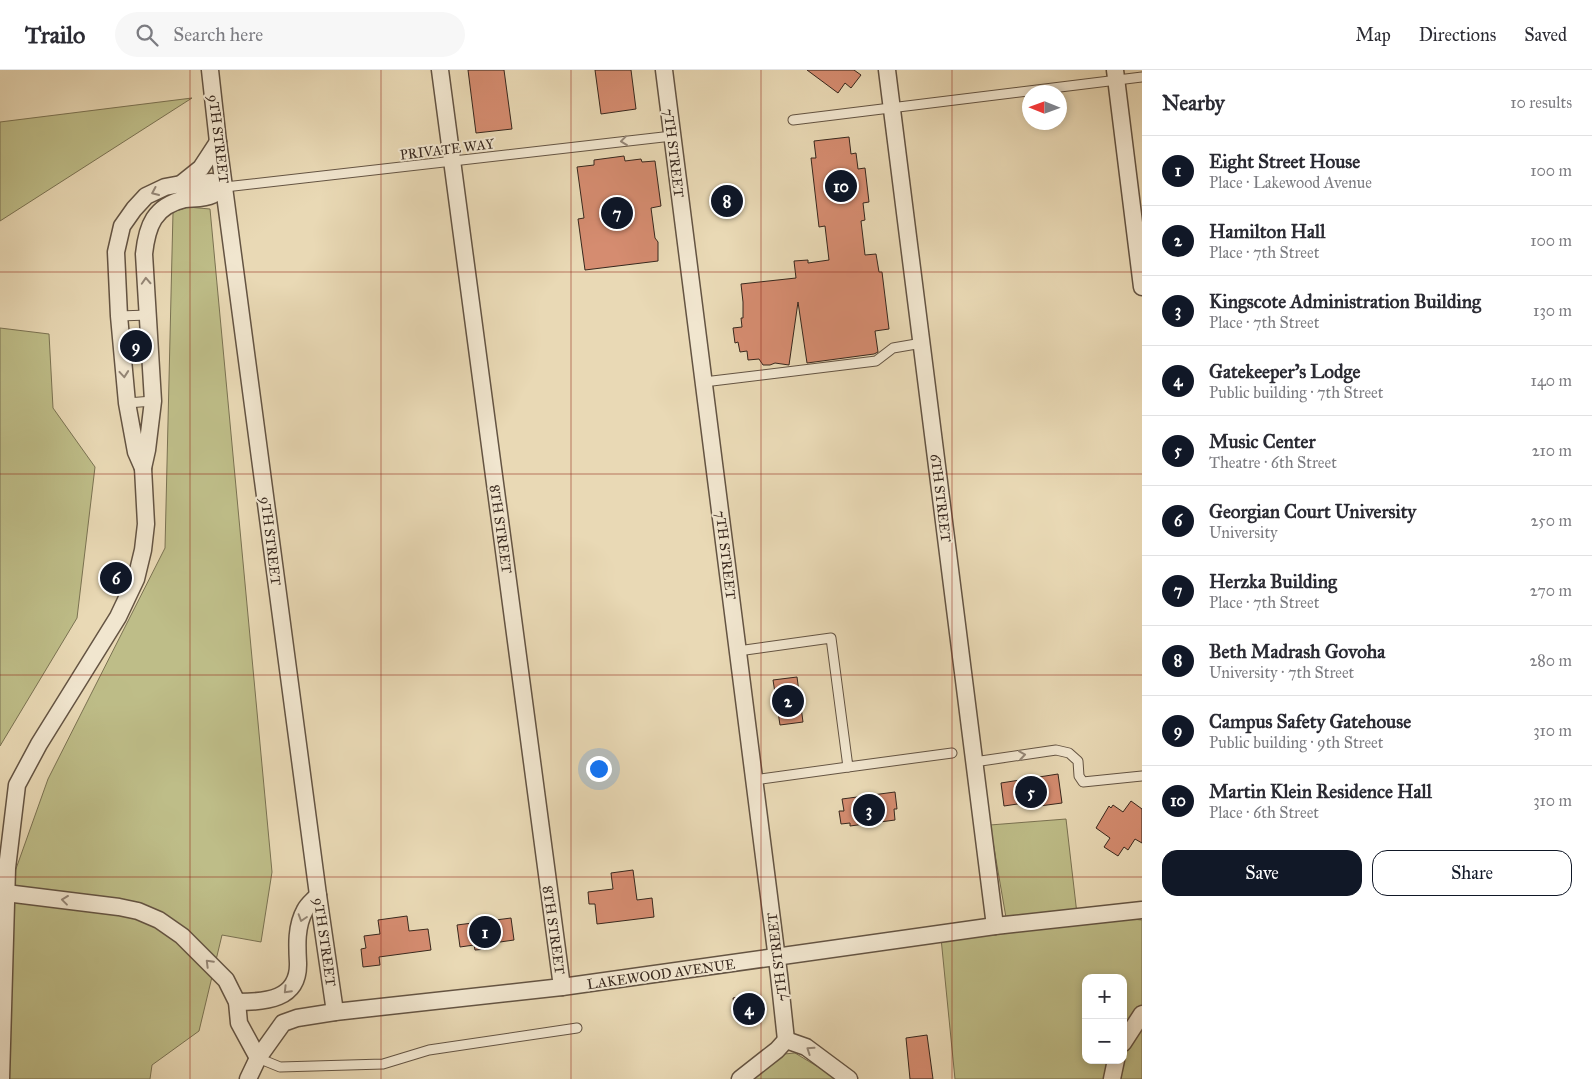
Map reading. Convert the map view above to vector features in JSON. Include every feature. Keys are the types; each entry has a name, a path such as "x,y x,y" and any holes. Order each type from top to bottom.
{"street":[{"name":"9TH STREET","path":"210,70 218,142 335,1012"},
{"name":"8TH STREET","path":"440,70 562,987"},
{"name":"7TH STREET","path":"664,70 786,1040"},
{"name":"6TH STREET","path":"887,70 995,926"},
{"path":"1116,75 1142,287"},
{"path":"181,184 200,168 218,142"},
{"path":"143,468 136,452 127,403 119,316 116,252 122,226 146,196 166,187 212,182 225,187"},
{"path":"1,1076 2,940 17,785 118,617 136,579 143,550 146,524 143,468 153,401 144,254 146,235 152,222 169,204 210,196 225,187"},
{"path":"6,893 119,907 138,911 159,920 182,936 226,980 236,1002 239,1023 258,1058"},
{"path":"236,1002 256,1002 281,996 288,991 295,980 298,965 297,944 300,924 305,909 318,895"},
{"name":"LAKEWOOD AVENUE","path":"248,1079 258,1058 283,1024 297,1018 335,1012 562,987 995,926 1142,910"},
{"path":"1127,1037 1142,1014"},
{"path":"740,1079 777,1050 786,1040 806,1046 849,1079"},
{"path":"1112,1079 1115,1064"}],"lane":[{"path":"793,120 892,108 1116,75 1142,77"},
{"name":"PRIVATE WAY","path":"225,187 672,136"},
{"path":"119,316 148,315"},
{"path":"704,382 876,361 893,348 922,343"},
{"path":"127,403 153,401"},
{"path":"738,651 831,638 848,767"},
{"path":"974,762 1056,750 1069,753 1078,761 1079,776 1083,782 1142,776"},
{"path":"754,780 952,753"},
{"path":"258,1058 280,1067 384,1064 429,1050 577,1028"}],"shaded area":[{"path":"192,98 0,221 0,122"},
{"path":"188,207 210,209 272,872 261,942 222,935 199,1031 152,1065 150,1079 0,1079 12,880 48,779 165,548 173,212"},
{"path":"0,328 49,334 53,408 95,467 77,618 0,746"},
{"path":"1066,819 1077,914 1142,920 1142,1079 955,1079 941,938 1008,929 990,825"},
{"path":"795,1053 838,1079 750,1079 784,1054"}],"building":[{"path":"468,70 504,70 512,129 476,133"},
{"path":"595,70 631,70 636,109 601,114"},
{"path":"807,70 854,70 861,75 851,88 845,83 838,93"},
{"path":"849,137 851,154 856,153 858,169 865,168 869,202 863,203 865,220 861,221 865,255 876,254 879,272 882,272 889,329 875,331 878,352 874,354 807,363 798,302 789,365 775,363 763,365 759,359 748,360 747,351 740,352 738,342 735,343 733,328 742,327 743,302 741,284 796,278 794,261 808,260 808,263 829,260 825,226 819,227 811,158 816,158 814,141"},
{"path":"624,156 625,161 641,159 642,162 655,161 661,206 651,208 655,238 658,242 658,261 585,270 578,219 584,218 577,167 594,165 594,160"},
{"path":"139,331 140,360 133,360 130,332"},
{"path":"797,677 803,722 780,725 773,680"},
{"path":"1058,774 1062,803 1032,807 1031,802 1004,806 1001,783"},
{"path":"895,792 897,809 894,809 895,820 850,826 850,823 841,824 839,811 844,811 842,799"},
{"path":"1131,801 1142,809 1142,843 1135,839 1128,850 1124,847 1118,856 1104,847 1110,838 1096,828 1109,806 1111,808 1113,805 1123,812"},
{"path":"633,870 637,900 652,898 654,917 597,924 595,904 589,904 588,892 613,889 611,873"},
{"path":"407,916 409,931 428,929 431,950 379,957 380,965 363,967 361,949 366,948 364,936 380,934 378,920"},
{"path":"511,918 514,940 486,944 487,949 475,950 474,945 460,947 457,925"},
{"path":"758,994 759,1000 764,1007 761,1019 737,1022 733,998"},
{"path":"927,1035 933,1079 910,1079 906,1038"}],"place":[{"name":"Martin Klein Residence Hall","path":"841,186"},
{"name":"Beth Madrash Govoha","path":"727,201"},
{"name":"Herzka Building","path":"617,213"},
{"name":"Campus Safety Gatehouse","path":"136,346"},
{"name":"Georgian Court University","path":"116,578"},
{"name":"Hamilton Hall","path":"788,701"},
{"name":"Music Center","path":"1031,792"},
{"name":"Kingscote Administration Building","path":"869,810"},
{"name":"Eight Street House","path":"485,932"},
{"name":"Gatekeeper's Lodge","path":"749,1009"}]}
